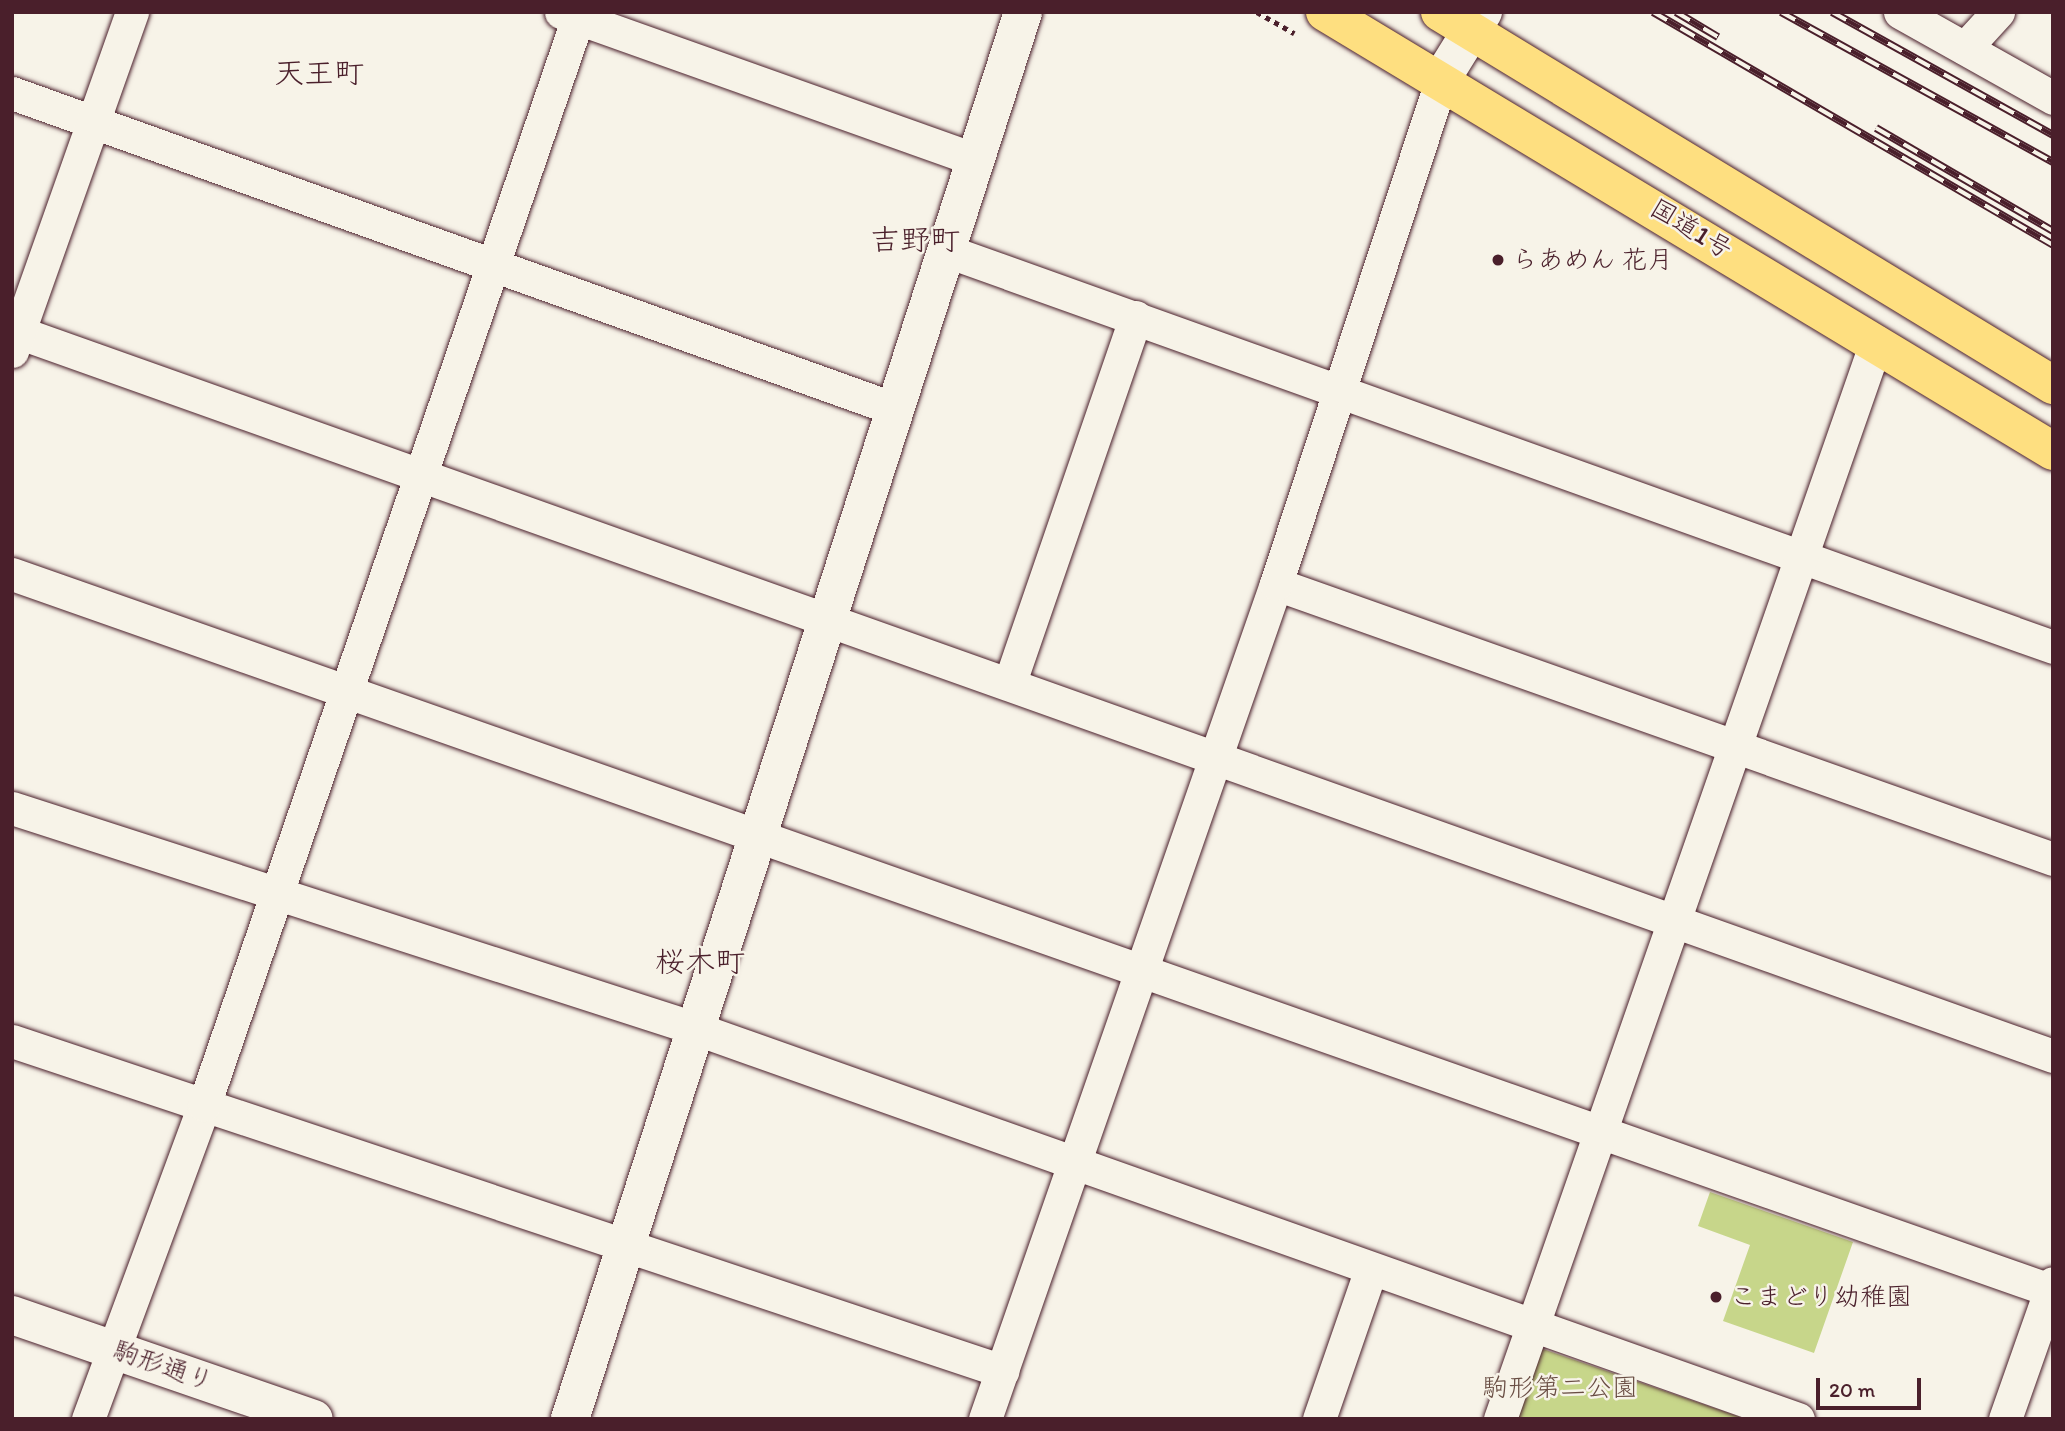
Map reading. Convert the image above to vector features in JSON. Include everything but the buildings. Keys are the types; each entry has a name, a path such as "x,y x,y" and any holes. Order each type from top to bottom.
{"highway":[{"name":"国道1号","path":"1325,12 1443,78 2053,451"},
{"path":"1465,18 2053,385"}],"street":[{"path":"132,12 14,338 422,472 1217,754 1671,921 2053,1056"},
{"path":"570,1419 1023,12"},
{"path":"1900,12 2053,98"},
{"path":"1965,48 1998,12"},
{"path":"88,1419 111,1348 204,1105 346,695 494,261 573,14 976,160"},
{"path":"985,1419 1276,584 1465,18"},
{"path":"12,93 494,261 895,409"},
{"path":"947,251 1340,388 2053,647"},
{"path":"1010,681 1136,317"},
{"path":"1500,1419 1671,921 1876,342"},
{"path":"12,574 346,695 2052,1288 2005,1419"},
{"path":"1276,584 1733,748 2053,859"},
{"path":"12,808 276,897 697,1029 1370,1272 1798,1419"},
{"path":"12,1041 1002,1371"},
{"path":"1319,1419 1370,1272"},
{"name":"駒形通り","path":"12,1315 314,1419"}],"green space":[{"path":"1710,1192 1853,1242 1814,1353 1723,1321 1750,1245 1698,1226"},
{"name":"駒形第二公園","path":"1540,1348 1746,1419 1516,1419"}],"railway":[{"path":"1653,12 2053,245"},
{"path":"1676,12 1718,37"},
{"path":"1781,12 2053,162"},
{"path":"1832,12 2053,135"},
{"path":"1876,128 2053,231"}],"place":[{"name":"らあめん 花月","path":"1498,260"},
{"name":"こまどり幼稚園","path":"1716,1297"}],"district":[{"name":"天王町","path":"319,73"},
{"name":"吉野町","path":"915,240"},
{"name":"桜木町","path":"700,962"}]}
